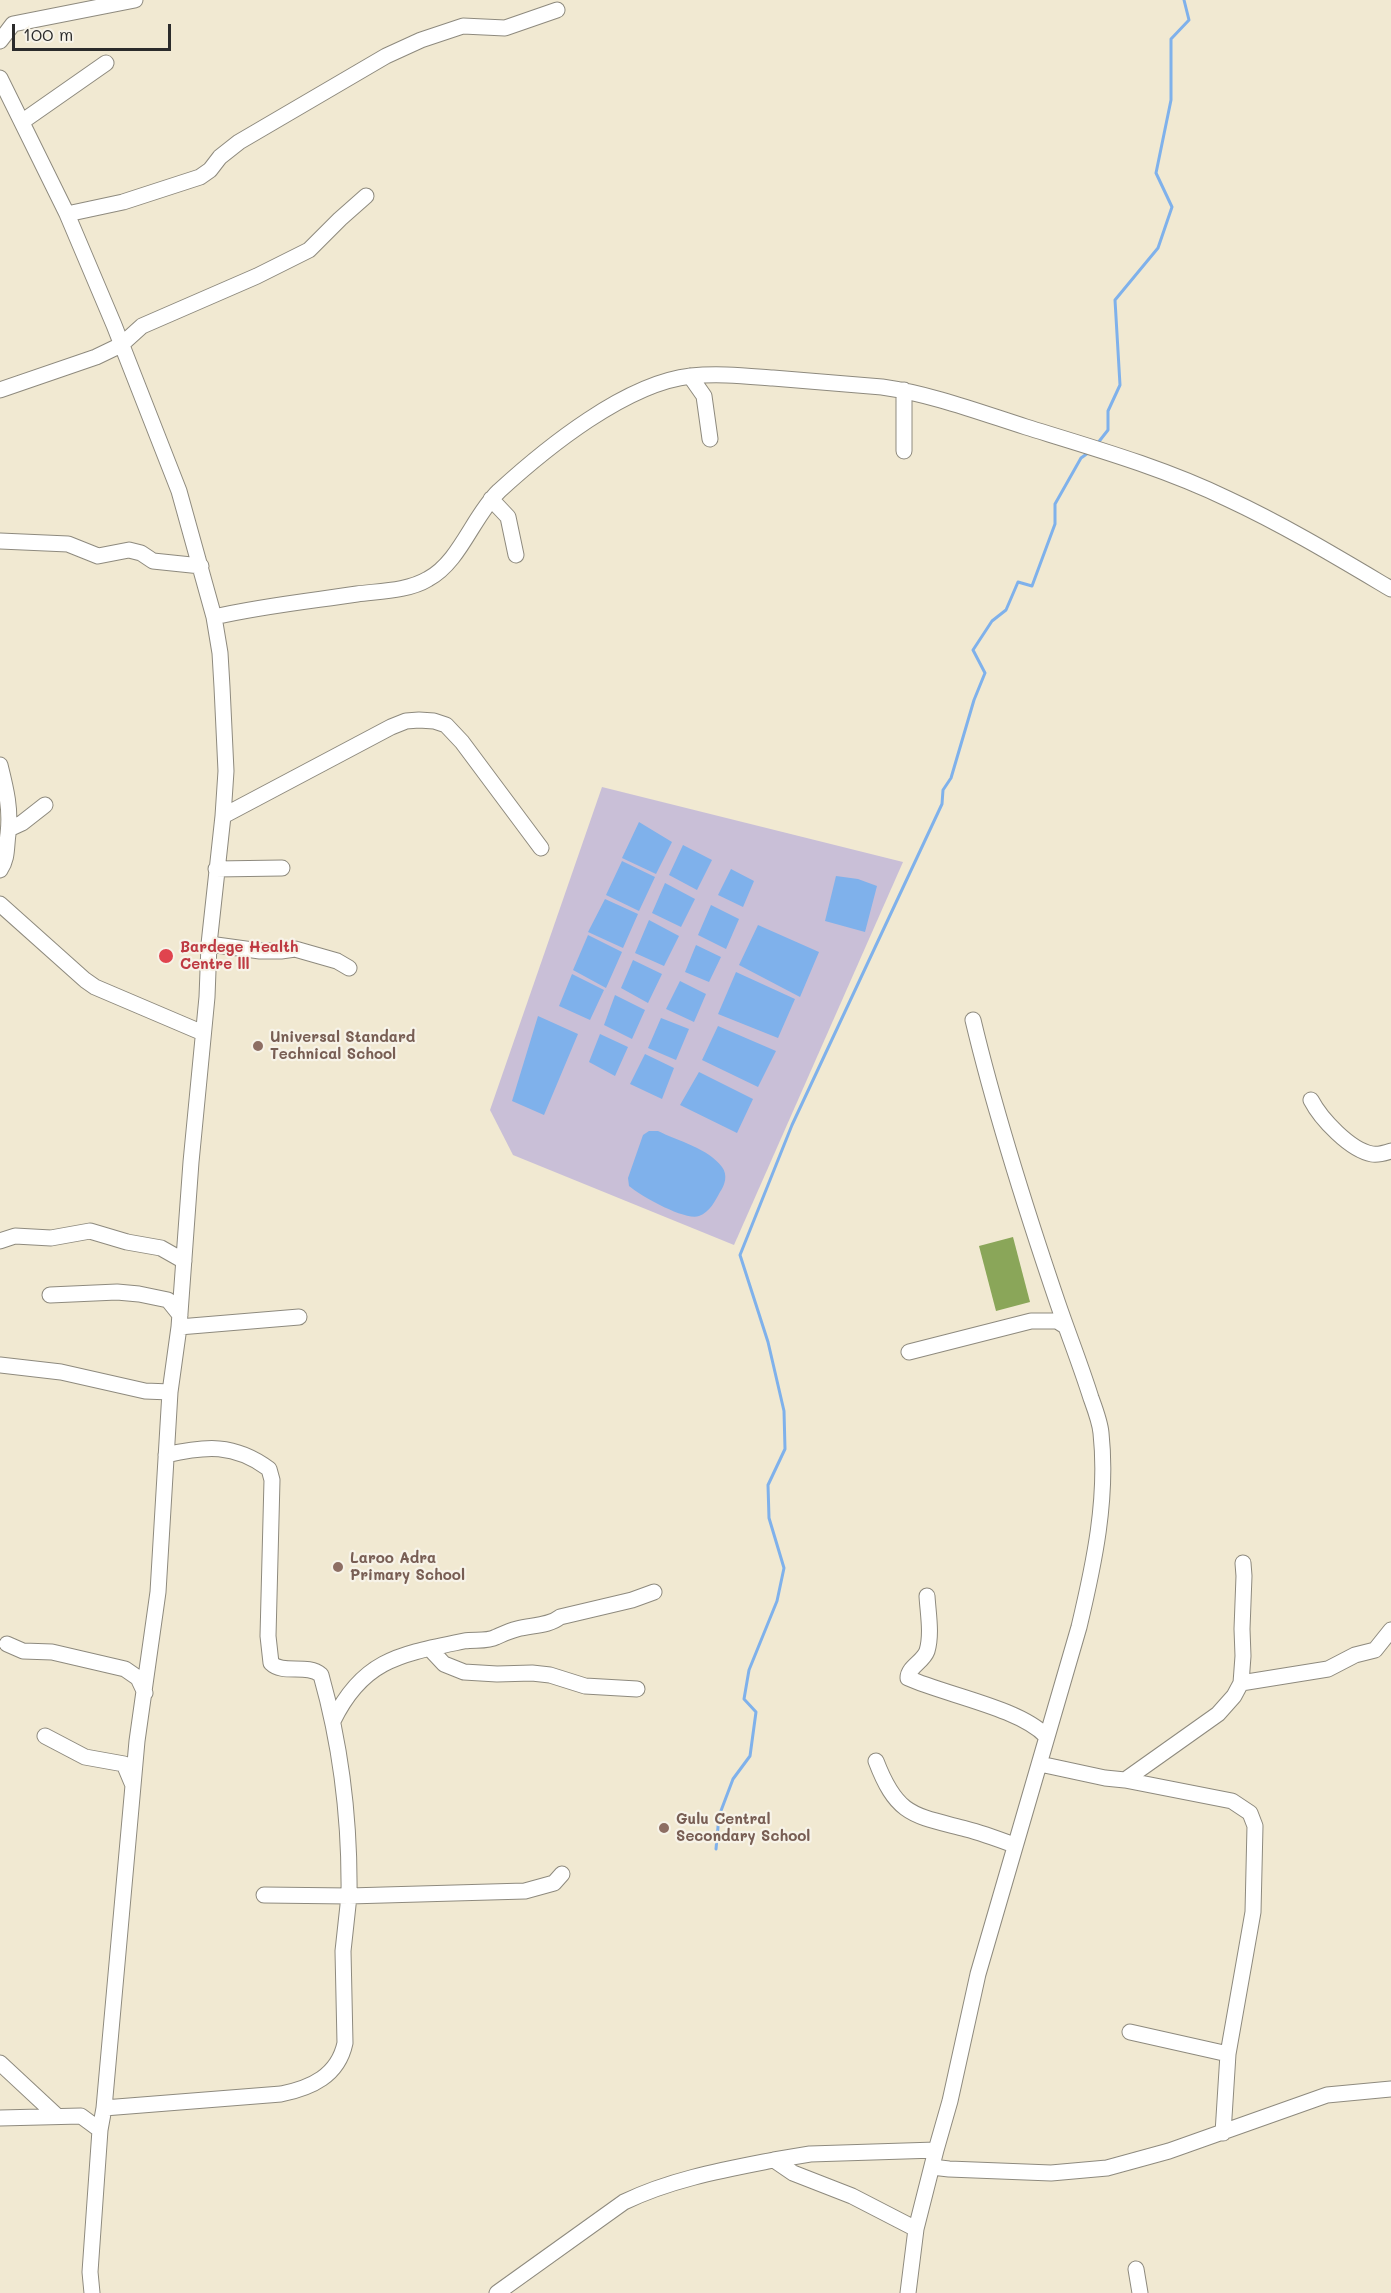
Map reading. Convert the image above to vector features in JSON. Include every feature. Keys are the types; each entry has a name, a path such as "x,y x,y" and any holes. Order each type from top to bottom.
{"street":[{"path":"0,41 13,24 135,0"},
{"path":"67,214 123,202 200,177 210,170 220,157 248,136 375,62 421,40 463,26 512,27 557,10"},
{"path":"22,121 106,63"},
{"path":"0,78 67,214 179,491 214,617 220,653 226,771 209,944 207,997 180,1321 170,1392 158,1592 137,1741 104,2108 100,2130 90,2272 92,2293"},
{"path":"0,390 68,368 121,345 142,326 257,276 309,250 366,196"},
{"path":"214,617 241,610 390,590 411,586 429,579 454,554 491,499 576,429 634,393 664,381 690,376 745,375 904,390 1040,431 1196,485 1228,499 1309,541 1391,589"},
{"path":"690,376 704,396 710,439"},
{"path":"904,390 904,451"},
{"path":"491,499 508,517 516,555"},
{"path":"0,542 68,544 98,556 129,550 141,553 153,561 201,566"},
{"path":"223,816 391,727 406,721 434,721 446,725 462,742 541,848"},
{"path":"0,765 9,805 6,856 0,870"},
{"path":"9,829 45,805"},
{"path":"216,869 282,868"},
{"path":"0,904 84,980 95,987 203,1033"},
{"path":"209,944 260,951 295,949 337,961 349,968"},
{"path":"908,2293 916,2229 950,2101 978,1974 1014,1845 1022,1826 1040,1764 1046,1736 1064,1682 1092,1574 1102,1497 1101,1432 1080,1363 1065,1326 1015,1177 997,1116 974,1020"},
{"path":"1311,1100 1326,1122 1355,1146 1371,1154 1391,1151"},
{"path":"0,1241 15,1236 51,1238 90,1231 127,1242 161,1248 184,1261"},
{"path":"50,1295 117,1292 139,1294 168,1300 180,1321"},
{"path":"180,1321 299,1317"},
{"path":"909,1352 1031,1321 1057,1321 1065,1326"},
{"path":"0,1365 61,1372 145,1391 170,1392"},
{"path":"104,2108 281,2094 300,2090 316,2084 329,2074 342,2056 345,2043 343,1951 349,1896 348,1831 333,1721 321,1675 310,1670 276,1667 271,1663 268,1636 272,1480 269,1469 223,1449 197,1448 166,1455"},
{"path":"1125,1780 1218,1714 1234,1696 1241,1683 1244,1656 1243,1563"},
{"path":"333,1721 350,1692 379,1665 430,1649 496,1637 506,1631 535,1624 551,1624 565,1616 632,1600 654,1592"},
{"path":"927,1596 929,1629 926,1653 910,1671 908,1678 1015,1716 1046,1736"},
{"path":"1241,1683 1328,1669 1355,1655 1375,1650 1391,1630"},
{"path":"7,1644 23,1651 52,1652 125,1669 138,1678 145,1693"},
{"path":"430,1649 444,1664 464,1672 532,1673 550,1675 585,1686 637,1689"},
{"path":"45,1736 85,1757 124,1764 134,1789"},
{"path":"876,1761 892,1796 911,1812 930,1821 965,1828 1014,1845"},
{"path":"1040,1764 1232,1801 1250,1813 1255,1826 1253,1912 1228,2054 1223,2133"},
{"path":"264,1895 349,1896 532,1891 554,1883 562,1874"},
{"path":"1130,2032 1228,2054"},
{"path":"0,2063 57,2116"},
{"path":"932,2167 1006,2171 1085,2171 1133,2162 1223,2133 1327,2095 1391,2089"},
{"path":"0,2118 81,2116 100,2130"},
{"path":"496,2293 595,2222 639,2195 701,2174 810,2154 936,2150"},
{"path":"774,2160 794,2173 852,2196 916,2229"},
{"path":"1136,2269 1140,2293"}],"shaded area":[{"path":"602,787 903,862 734,1245 513,1155 490,1110"}],"green space":[{"path":"1013,1237 1030,1302 996,1311 979,1246"}],"water":[{"path":"639,822 672,842 656,874 622,858"},
{"path":"683,845 712,860 697,890 669,875"},
{"path":"622,861 655,877 639,911 606,895"},
{"path":"731,869 754,881 743,907 718,895"},
{"path":"836,876 858,879 877,886 865,932 825,921"},
{"path":"665,883 695,899 681,927 652,913"},
{"path":"605,899 638,914 623,948 588,932"},
{"path":"711,905 739,919 726,949 698,935"},
{"path":"649,920 679,936 664,966 635,953"},
{"path":"758,925 819,952 800,997 739,965"},
{"path":"588,935 622,952 606,988 573,970"},
{"path":"696,945 721,957 709,982 685,972"},
{"path":"633,960 662,974 648,1003 621,988"},
{"path":"736,972 795,999 778,1038 718,1014"},
{"path":"572,974 604,990 590,1020 559,1006"},
{"path":"680,981 706,994 694,1022 666,1009"},
{"path":"615,995 645,1010 632,1039 604,1025"},
{"path":"538,1016 578,1034 544,1115 512,1101"},
{"path":"661,1018 689,1029 676,1060 648,1048"},
{"path":"718,1026 776,1051 758,1087 702,1060"},
{"path":"600,1034 628,1047 615,1076 589,1062"},
{"path":"645,1054 674,1068 662,1099 630,1084"},
{"path":"699,1072 753,1099 737,1133 680,1105"},
{"path":"649,1131 658,1131 692,1146 709,1155 722,1167 725,1177 723,1186 706,1212 692,1217 684,1215 643,1196 629,1186 628,1178 643,1135"}],"waterway":[{"path":"1097,444 1108,430 1108,411 1120,385 1115,300 1158,248 1172,207 1156,173 1171,100 1171,39 1189,20 1184,0"},
{"path":"716,1849 719,1816 733,1779 750,1756 756,1712 744,1699 749,1670 777,1601 784,1568 769,1518 768,1485 785,1449 784,1411 768,1342 740,1255 792,1125 942,804 943,790 951,778 974,700 985,673 973,650 992,621 1006,610 1018,582 1032,586 1055,524 1055,504 1081,458 1088,453"}],"place":[{"name":"Bardege Health Centre lll","path":"166,956"},
{"name":"Universal Standard Technical School","path":"258,1046"},
{"name":"Laroo Adra Primary School","path":"338,1567"},
{"name":"Gulu Central Secondary School","path":"664,1828"}]}
